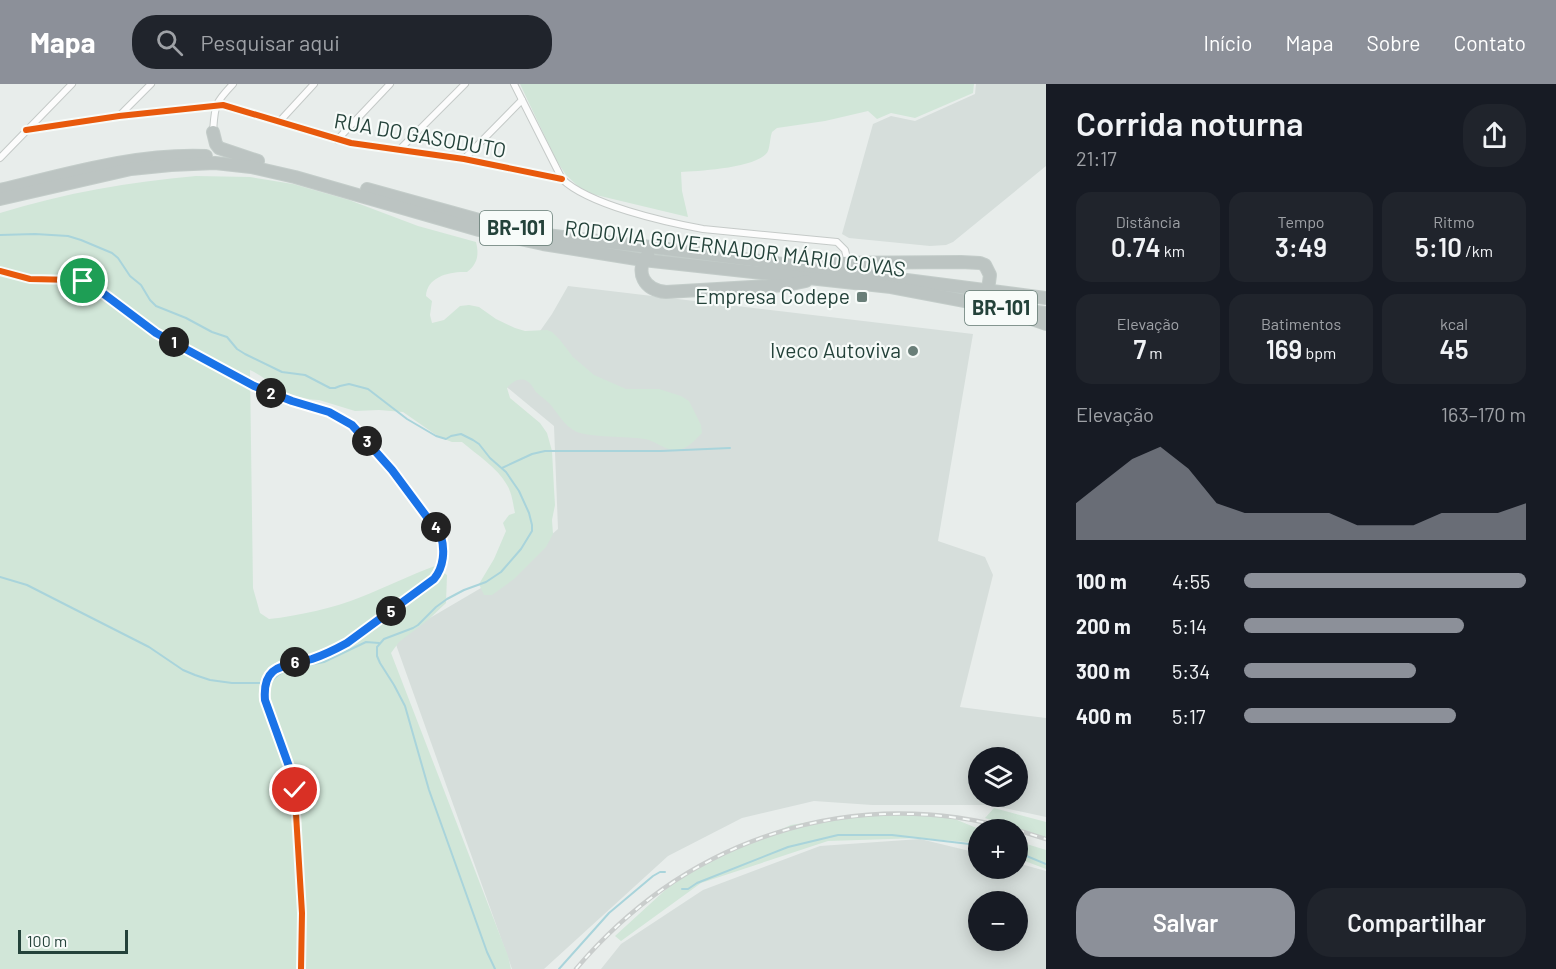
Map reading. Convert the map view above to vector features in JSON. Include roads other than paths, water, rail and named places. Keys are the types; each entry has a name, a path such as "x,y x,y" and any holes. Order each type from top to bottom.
{"highway":[{"path":"172,156 203,146 209,141 213,132"},
{"path":"213,132 219,148 258,161"},
{"name":"RODOVIA GOVERNADOR MÁRIO COVAS","path":"0,190 118,163 172,156 258,161 479,220 546,235 659,248 814,273 1002,308 1046,313"},
{"name":"RODOVIA GOVERNADOR MÁRIO COVAS","path":"0,199 131,169 215,163 251,167 295,177 479,230 543,244 644,260 814,273 1046,298"},
{"path":"659,248 648,254 644,260 642,272 649,288 666,292 787,285 814,273 828,263 961,262 980,263 985,266 990,281 988,290 979,296 957,299"},
{"path":"1002,308 1046,324"}],"street":[{"path":"0,158 72,84"},
{"path":"119,116 151,84"},
{"path":"213,132 215,106 219,98 233,84"},
{"path":"279,122 314,84"},
{"path":"337,140 390,84"},
{"path":"399,150 465,84"},
{"path":"514,84 562,179 575,190 610,205 682,225 837,242 845,250 848,263"},
{"path":"464,159 522,100"},
{"name":"RUA DO GASODUTO","path":"26,130 119,116 215,106 230,107 337,140 464,159 562,179"},
{"path":"0,272 30,279 75,280 92,285 156,333 254,386 342,418 360,433 392,470 437,529 442,541 442,564 441,570 434,579 347,643 311,659 280,666 272,671 265,684 265,700 294,781 302,913 301,969"}],"waterway":[{"path":"0,235 68,236 112,253 130,276 141,285 156,306 227,337 237,349 282,372 305,375 330,388 349,384 368,389 407,419 436,436 446,439 461,434 473,440 506,472 519,491 529,513 532,531 521,549 501,572 486,582 447,599 418,625 384,639 377,647 380,663 405,706 429,790 495,969"},
{"path":"502,468 532,454 545,451 661,451 730,448"},
{"path":"0,577 27,585 149,647 183,670 210,680 232,683 269,683 288,669 324,662 366,642 379,643"},
{"path":"682,889 688,889 697,883 788,847 838,835 892,835 968,844"},
{"path":"1028,857 1046,864"},
{"path":"559,969 609,913 653,876 665,872"}],"railway":[{"path":"576,969 620,924 668,886 720,855 775,833 833,819 893,814 954,817 968,820"},
{"path":"1028,833 1046,839"}],"place":[{"name":"Empresa Codepe","path":"862,297"},
{"name":"Iveco Autoviva","path":"913,351"}]}
